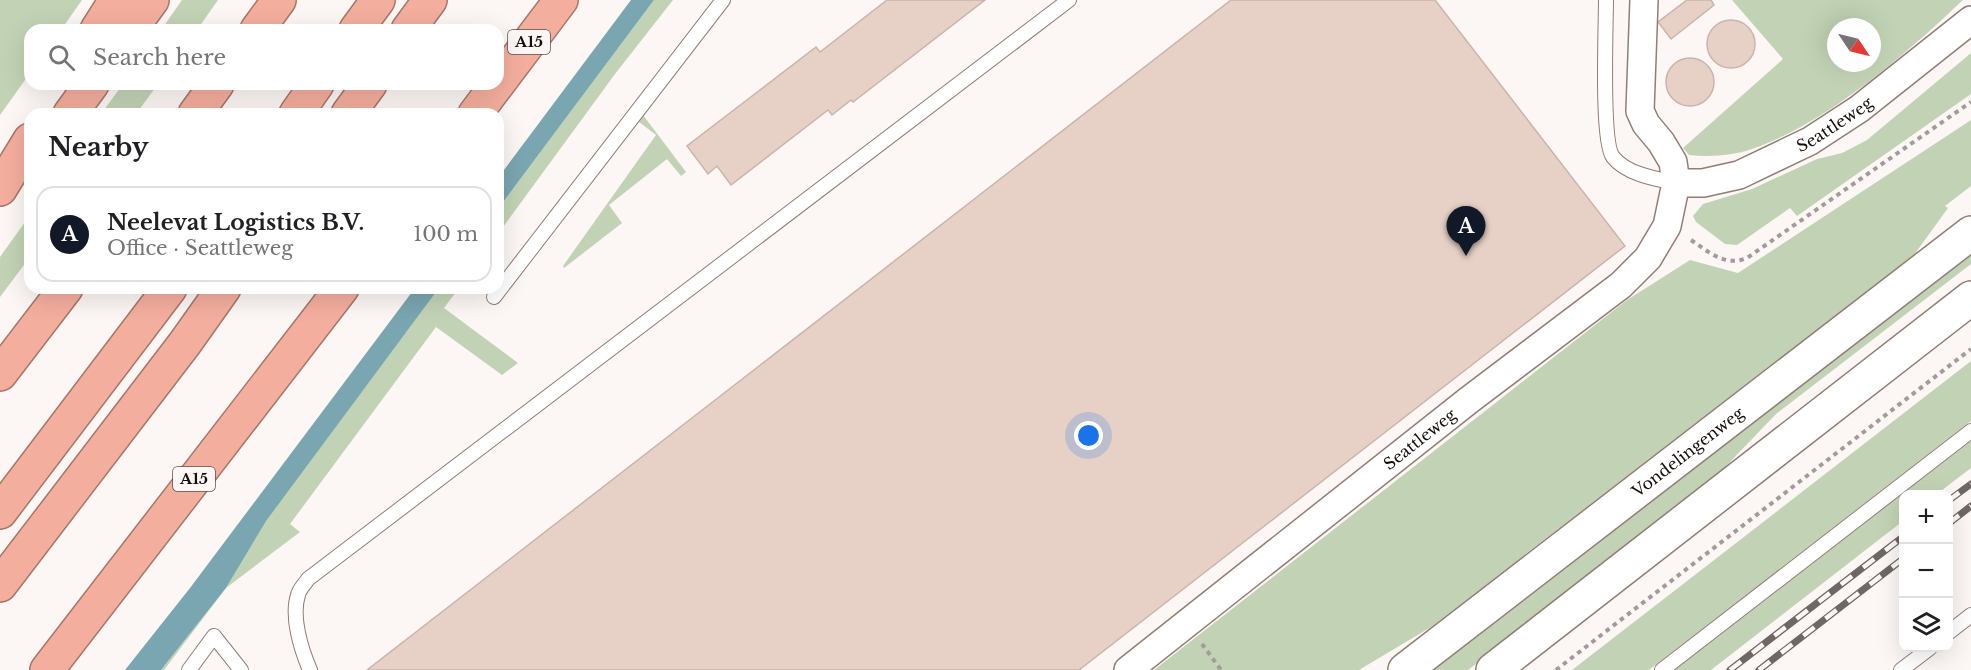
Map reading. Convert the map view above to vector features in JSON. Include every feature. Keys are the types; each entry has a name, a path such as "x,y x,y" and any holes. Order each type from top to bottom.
{"highway":[{"path":"101,24 116,0"},
{"path":"134,24 152,0"},
{"path":"261,24 279,0"},
{"path":"360,24 378,0"},
{"path":"412,24 429,0"},
{"name":"A15","path":"504,76 561,0"},
{"path":"50,108 60,90"},
{"path":"74,108 88,90"},
{"path":"199,108 213,90"},
{"path":"300,108 313,90"},
{"path":"352,108 366,90"},
{"name":"A15","path":"480,108 493,90"},
{"path":"0,189 24,150"},
{"path":"0,213 24,179"},
{"path":"0,374 61,294"},
{"path":"0,512 165,294"},
{"path":"0,585 185,343 220,294"},
{"name":"A15","path":"46,670 337,294"}],"main road":[{"name":"Vondelingenweg","path":"1405,670 1971,233"},
{"path":"1493,670 1971,298"}],"street":[{"name":"Seattleweg","path":"1128,670 1469,400 1621,285 1648,258 1667,226 1676,183 1673,162 1662,142 1646,124 1640,111 1644,0"},
{"name":"Seattleweg","path":"1676,183 1703,183 1739,175 1810,141 1859,108 1971,20"}],"lane":[{"path":"504,284 723,0"},
{"path":"310,670 304,655 296,616 298,594 308,579 1069,0"},
{"path":"1606,0 1606,131 1612,156 1624,167 1676,183"},
{"path":"1662,670 1971,431"},
{"path":"1953,629 1971,615"},
{"path":"189,670 214,636 241,670"},
{"path":"1901,670 1925,652"}],"path":[{"path":"1667,226 1725,260 1736,262 1758,251 1971,102"},
{"path":"1556,670 1971,349"}],"green space":[{"path":"0,0 82,0 65,24 24,24 24,81 0,115"},
{"path":"182,0 218,0 201,24 165,24"},
{"path":"654,0 673,0 615,74 504,226 504,201"},
{"path":"1732,0 1963,0 1881,72 1881,18 1827,18 1827,72 1881,72 1808,123 1780,138 1752,149 1704,156 1689,155 1683,148 1783,59"},
{"path":"1971,53 1971,94 1797,216 1790,208 1737,245 1725,244 1696,222 1693,216 1703,204 1752,189 1817,159 1842,153 1867,140"},
{"path":"119,90 154,90 140,108 105,108"},
{"path":"643,115 686,172 681,176 667,159 609,205 622,223 564,268 563,266 656,135 639,122"},
{"path":"1971,120 1971,186 1945,206 1948,208 1914,255 1431,627 1359,670 1154,670 1627,300 1690,260 1738,273"},
{"path":"24,223 24,265 0,297 0,257"},
{"path":"1971,254 1971,264 1776,414 1708,485 1468,670 1432,670"},
{"path":"435,294 454,294 444,308 518,363 502,375 436,327 290,524 300,532 226,588 265,521"},
{"path":"1971,361 1971,421 1649,670 1572,670"},
{"path":"1971,441 1971,468 1942,490 1907,490"},
{"path":"1899,497 1899,524 1711,670 1674,670"},
{"path":"226,588 164,670 161,670"}],"water":[{"path":"631,0 654,0 504,201 504,170"},
{"path":"410,294 435,294 266,521 226,588 161,670 125,670 190,588"}],"building":[{"path":"887,0 985,0 853,102 851,100 832,115 828,110 731,185 717,166 708,174 687,146 816,47 820,52"},
{"path":"1231,0 1435,0 1625,246 1079,670 367,670"},
{"path":"1687,0 1711,0 1714,5 1671,39 1658,22"},
{"path":"1726,20 1736,20 1751,30 1755,44 1754,53 1745,64 1736,68 1726,68 1711,58 1707,49 1707,39 1717,24"},
{"path":"1685,58 1695,58 1710,68 1714,82 1710,96 1704,102 1695,106 1685,106 1670,96 1666,87 1666,77 1676,62"}],"railway":[{"path":"1953,497 1971,484"},
{"path":"1953,520 1971,506"},
{"path":"1730,670 1899,540"},
{"path":"1759,670 1899,562"}],"place":[{"name":"Neelevat Logistics B.V.","path":"1466,256"}]}
